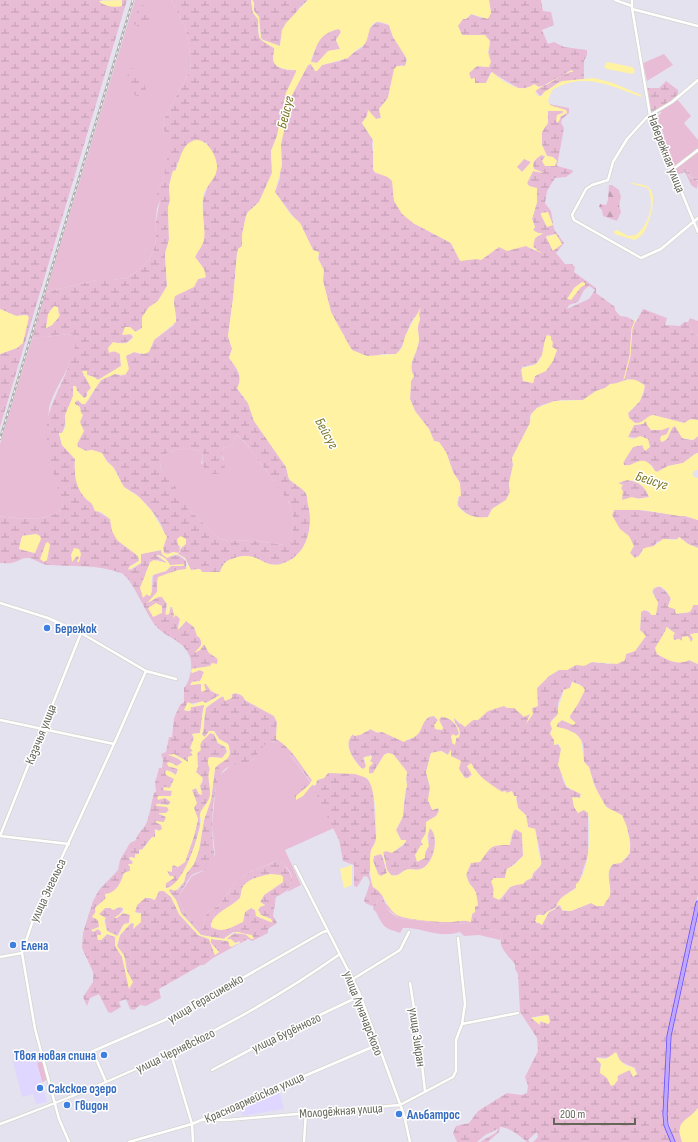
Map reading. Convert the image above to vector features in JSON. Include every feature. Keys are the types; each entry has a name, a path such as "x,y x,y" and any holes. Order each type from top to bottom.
{"main road":[{"path":"673,1142 666,1125 665,1114 669,1036 698,903"}],"street":[{"path":"615,0 632,7 698,26"},
{"name":"Набережная улица","path":"632,0 650,115 698,232"},
{"path":"698,80 672,102 650,115 620,148 613,162 608,180 592,185 586,189 573,212 572,217 574,220 641,258 649,256 661,249 698,218"},
{"path":"672,170 698,150"},
{"path":"0,603 37,614 81,633 146,671 176,679"},
{"name":"Казачья улица","path":"0,836 81,633"},
{"name":"улица Энгельса","path":"69,1142 61,1125 32,1016 22,952 33,920 69,844 146,671"},
{"path":"0,720 114,744"},
{"path":"0,836 69,844"},
{"name":"улица Луначарского","path":"295,866 327,932 353,979 405,1117 410,1142"},
{"name":"улица Герасименко","path":"80,1052 83,1056 181,1013 261,966 323,932 327,932"},
{"path":"353,979 400,950 410,932"},
{"name":"Молодёжная улица","path":"200,1120 227,1120 400,1105 455,1075 456,1040 458,1031 462,1024 465,1004 458,938"},
{"path":"0,957 22,952"},
{"name":"улица Чернявского","path":"0,1124 55,1104 170,1054 281,994 340,954"},
{"name":"улица Зикран","path":"410,982 420,1039 425,1092"},
{"name":"улица Будённого","path":"212,1070 284,1032 360,996"},
{"path":"462,1024 518,1013"},
{"name":"Красноармейская улица","path":"129,1142 192,1124 377,1045"},
{"path":"92,1052 106,1082"},
{"path":"170,1054 192,1124 193,1142"},
{"path":"304,1142 306,1112"}],"shaded area":[{"path":"35,1057 39,1063 37,1064 47,1102 36,1104 33,1094 22,1097 13,1062"},
{"path":"279,1089 284,1109 242,1116 239,1105"}],"green space":[{"path":"0,0 100,0 113,6 122,0 127,0 0,427 0,354 17,348 22,343 28,315 16,316 0,309"},
{"path":"135,0 171,0 186,29 191,59 190,71 165,117 163,127 171,143 163,181 157,189 160,201 157,208 155,225 156,239 154,249 149,260 136,272 126,278 97,280 46,292"},
{"path":"171,0 251,0 253,13 258,19 258,32 261,40 274,48 274,62 278,67 296,70 286,93 277,136 271,151 272,173 259,202 248,212 246,216 242,235 242,247 237,254 228,336 232,349 229,358 237,369 239,376 239,384 237,389 248,403 254,421 286,467 289,479 304,490 307,495 310,522 309,531 303,548 297,555 281,564 270,564 249,556 242,556 226,562 220,572 202,572 200,569 191,570 185,558 178,554 179,552 168,554 164,553 163,548 165,535 154,513 135,493 123,486 115,469 102,453 92,450 86,451 78,447 77,444 83,433 80,422 80,407 75,404 75,402 78,400 82,404 85,404 89,400 99,382 109,375 115,374 122,376 126,356 134,352 140,354 151,348 154,340 174,325 173,301 175,296 185,291 198,279 205,278 204,269 195,257 203,242 203,199 208,186 213,155 206,142 177,163 176,170 172,173 169,186 170,201 168,207 169,240 165,254 167,286 158,301 146,311 142,328 130,334 133,337 126,343 117,343 112,352 118,351 120,354 121,366 98,380 87,375 87,371 83,375 89,380 91,388 87,396 84,398 76,389 73,389 72,399 66,414 64,428 62,433 59,434 62,445 75,459 77,482 82,493 92,503 97,511 110,519 112,529 117,539 138,556 140,560 129,567 131,570 141,563 141,554 161,550 162,554 166,557 178,555 186,561 186,569 166,574 157,579 157,592 150,602 158,597 162,597 167,604 165,614 169,614 172,607 180,619 177,629 186,621 194,627 202,643 197,652 204,644 209,653 216,657 218,661 217,664 191,671 191,660 187,651 179,642 165,634 155,625 134,588 121,573 94,567 46,565 29,558 23,558 11,563 0,563 0,516 24,519 40,518 55,514 61,510 63,503 54,474 46,431 53,401 70,364 76,342 75,335 68,334 32,339 46,292 97,280 126,278 136,272 149,260 154,249 156,239 155,225 160,201 157,196 157,189 163,181 170,143 163,127 165,117 190,71 191,59 186,29","holes":["50,310 59,313 60,315 52,325 47,328 46,325","237,435 244,441 289,502 293,525 291,536 283,545 252,540 229,541 220,539 188,509 175,486 160,469 162,457 166,454 176,450 193,449 203,453 202,459 206,471 213,474 224,473 225,467 222,449 232,445","36,534 40,536 34,553 19,549 22,536","159,555 166,559 170,565 183,566 171,566 166,571 153,575 152,592 149,596 140,588 157,560 167,563 157,556"]},
{"path":"253,0 308,0 301,6 282,30 280,46 261,38 259,17 254,11"},
{"path":"489,0 541,0 543,11 551,12 554,25 542,30 548,44 554,42 564,47 587,50 587,55 584,61 584,79 559,82 540,96 535,90 544,85 539,87 535,85 526,88 518,88 491,72 486,83 475,83 470,78 469,73 477,66 487,67 490,60 488,55 490,43 482,35 462,35 458,26 463,18 468,18 471,14 482,18 491,13"},
{"path":"142,5 146,6 150,10 151,16 147,26 141,28 134,24 138,8"},
{"path":"377,22 389,25 393,37 403,50 407,62 405,66 401,65 392,79 388,98 379,109 381,118 376,119 368,111 367,116 362,123 373,140 372,144 375,173 386,175 392,181 394,184 393,196 413,223 451,243 455,251 481,260 499,247 526,246 535,251 537,249 533,247 535,238 542,234 533,230 535,227 532,219 537,202 537,189 529,186 527,183 533,171 543,173 534,169 533,167 534,161 541,155 545,156 543,160 557,161 553,157 547,156 542,145 542,132 548,121 548,111 563,111 564,113 559,114 559,122 560,117 567,113 566,111 549,104 569,108 569,113 562,119 561,123 564,128 557,166 572,170 573,172 566,177 555,178 547,191 545,203 551,211 554,229 564,243 556,253 565,264 572,264 575,267 574,272 596,288 596,293 615,307 615,310 620,316 627,317 636,322 643,309 667,318 665,325 680,326 684,322 688,322 692,333 698,336 698,420 689,420 684,423 653,415 640,423 635,423 629,418 628,413 637,404 645,388 644,384 628,379 615,384 610,384 605,389 596,391 583,400 561,400 542,405 530,416 530,423 512,458 513,465 509,485 510,492 506,500 492,509 488,517 477,518 467,514 458,506 460,483 453,472 446,452 439,442 434,441 429,429 415,411 410,399 411,381 414,376 411,368 419,342 419,314 409,326 403,345 396,354 382,354 372,357 352,350 346,342 344,335 338,328 331,312 323,281 321,264 318,258 319,255 313,250 300,223 292,215 275,192 280,178 281,144 292,95 308,65 311,64 313,68 319,69 322,65 340,61 363,47 369,29","holes":["555,234 562,244 553,250 546,236","589,286 595,290 589,299 567,309 569,305 578,302 584,290","551,338 552,347 557,350 548,368 535,376 533,383 523,381 522,367 536,364 543,353 545,340"]},
{"path":"337,29 341,32 336,40 340,49 328,51 317,63 311,62 319,39 325,34"},
{"path":"664,54 673,65 647,81 643,63"},
{"path":"131,68 138,70 144,84 146,91 143,97 136,96 128,82 127,79"},
{"path":"666,81 678,90 678,96 666,105 651,112 647,88 659,88"},
{"path":"677,99 691,116 684,123 698,140 698,148 673,168 652,116 654,114 654,120 663,138 664,135 657,117 662,112 655,113"},
{"path":"698,151 698,179 695,179 682,164"},
{"path":"524,159 531,162 522,172 517,167"},
{"path":"682,164 695,179 698,179 694,181 698,181 697,189 691,185 685,172 676,175 674,170"},
{"path":"609,185 612,185 619,190 621,197 619,205 621,212 617,221 603,216 602,210 599,207 600,204 606,205 608,200"},
{"path":"690,318 698,321 698,336 692,333 688,322"},
{"path":"68,334 75,335 76,343 74,352 71,362 51,401 48,421 51,457 56,481 63,503 61,510 55,514 32,519 0,516 0,444 32,339"},
{"path":"645,421 649,427 654,429 670,427 667,434 661,437 662,442 667,439 673,426 677,427 684,439 693,440 698,436 698,453 683,463 668,466 657,472 648,463 642,461 629,466 624,465 623,461 633,447 643,445 644,450 648,445 648,439 628,437 634,425 643,424"},
{"path":"237,435 249,447 281,489 291,508 293,516 292,533 284,545 252,540 229,541 220,539 188,509 175,487 160,469 162,457 176,450 182,449 193,449 203,453 201,464 224,460 221,452 222,449 232,445"},
{"path":"627,480 641,485 646,490 649,497 622,500 621,490 618,483"},
{"path":"630,509 685,516 698,520 698,548 688,544 682,539 667,539 657,542 653,547 644,548 639,556 634,558 630,553 633,545 630,538 618,528 612,516 614,510"},
{"path":"657,587 661,587 671,597 668,606 675,609 676,614 690,612 693,605 698,605 698,633 694,633 692,641 690,642 690,638 683,639 682,641 679,639 674,640 672,632 668,627 662,636 657,654 667,659 689,660 698,664 698,894 666,1042 664,1107 671,1142 533,1142 538,1137 537,1132 528,1140 530,1142 527,1142 511,1130 500,1127 499,1132 488,1142 480,1142 497,1132 498,1129 485,1135 477,1142 457,1142 453,1133 456,1126 469,1123 478,1111 507,1093 522,1095 527,1093 528,1086 525,1077 538,1051 537,1038 520,1012 518,974 515,969 515,964 502,947 502,934 494,929 480,930 470,923 446,924 399,918 384,906 381,898 379,898 375,907 367,904 364,901 370,883 368,877 364,876 357,887 354,886 354,865 343,861 339,840 313,788 298,801 294,800 295,795 310,781 293,758 273,741 263,746 257,756 251,761 228,767 221,775 217,783 213,804 212,826 214,859 207,869 191,876 178,897 184,912 200,929 203,929 205,917 208,912 219,905 234,884 248,873 277,861 281,861 289,872 292,881 288,889 276,897 273,916 277,923 268,929 268,933 252,941 248,939 159,989 161,998 146,1006 140,1005 134,1010 130,1009 126,999 119,1002 121,1007 111,1013 108,1012 99,994 90,998 87,1006 83,997 93,982 93,972 82,948 83,933 93,901 99,890 118,870 120,860 130,843 136,840 146,824 154,793 156,792 155,783 159,768 162,768 163,760 161,754 166,752 169,737 172,737 174,718 180,705 184,702 184,688 188,682 191,672 200,670 204,672 200,681 192,682 190,685 201,684 201,691 204,684 207,684 213,692 220,695 206,703 187,703 185,711 190,711 191,707 205,705 203,708 201,730 200,733 192,734 194,738 191,747 193,752 191,752 193,756 188,762 174,754 172,756 182,761 182,764 177,766 172,763 168,766 178,769 176,775 169,770 174,779 170,788 163,790 172,791 171,796 158,796 157,799 165,798 171,802 168,805 157,803 167,807 169,810 166,813 158,813 166,817 164,822 155,822 162,825 162,829 159,831 156,829 156,837 152,837 135,858 130,857 129,859 133,862 132,864 128,864 131,867 130,871 124,873 116,889 113,892 106,894 105,899 95,908 99,927 92,930 94,932 98,929 101,932 101,935 97,935 98,940 101,940 107,934 115,937 115,944 122,957 129,987 132,982 127,971 125,959 117,946 120,935 131,923 137,925 141,922 141,913 135,912 137,905 145,898 154,900 159,891 164,891 171,897 179,914 198,935 209,939 215,955 219,952 211,943 211,939 228,941 232,947 240,943 240,941 235,943 230,939 227,939 230,936 235,934 250,935 233,932 223,939 201,935 181,913 176,900 169,891 169,889 178,890 184,882 186,874 194,864 199,850 204,820 211,800 215,768 226,759 229,754 228,744 219,739 214,731 208,733 205,737 202,735 205,709 221,696 224,697 224,699 235,693 243,696 246,701 274,716 277,722 276,739 292,752 312,780 309,785 296,796 309,790 312,785 315,786 317,780 324,778 328,773 354,773 370,782 373,788 376,839 371,851 371,865 369,874 373,887 381,892 385,903 396,914 446,922 467,920 470,922 475,906 478,905 474,889 469,883 466,875 471,863 481,860 493,846 511,842 513,831 515,829 522,833 523,856 506,871 505,878 495,878 493,894 501,899 510,887 530,879 541,865 535,829 528,827 526,815 518,808 516,797 512,791 507,793 505,791 502,792 484,781 475,769 467,766 472,774 468,778 465,778 459,769 459,760 451,756 449,752 448,755 442,751 431,753 426,772 430,787 432,808 433,810 439,809 437,816 430,820 427,824 425,836 421,841 423,845 421,845 417,854 417,861 425,858 428,843 428,832 430,828 435,837 434,850 429,862 421,869 407,869 397,875 391,875 387,870 383,852 393,852 404,845 405,840 401,840 396,830 402,819 407,784 407,772 393,754 388,753 384,755 373,773 369,773 369,767 373,763 370,762 372,758 371,755 363,758 366,766 364,769 361,768 350,752 350,738 353,734 360,735 370,729 378,733 381,731 398,739 408,740 416,735 426,719 430,717 434,716 438,720 437,730 443,728 439,720 441,716 451,720 457,728 459,734 456,736 452,735 452,741 456,743 456,738 459,737 460,734 454,718 460,724 466,723 476,719 491,709 503,706 513,707 530,714 527,722 532,714 532,708 536,707 537,688 549,676 559,670 576,665 584,665 592,662 608,664 624,661 626,654 635,651 645,635 640,630 641,612 644,610 655,615 658,604 652,590","holes":["572,682 580,684 580,700 570,714 571,724 562,720 557,724 557,727 575,733 580,738 583,744 584,761 589,768 602,801 610,810 615,811 625,824 630,841 630,849 628,856 622,861 613,864 610,868 609,892 605,902 591,903 571,911 563,911 559,905 549,912 543,922 536,923 536,917 539,914 544,915 556,907 569,892 576,888 588,855 588,813 584,809 578,813 574,807 576,797 580,798 581,794 566,787 560,768 561,749 550,733 552,729 551,721 558,714 558,703 563,691 570,688","271,874 283,877 283,882 264,895 260,902 265,905 260,907 258,910 261,915 271,919 271,922 258,917 255,910 251,908 245,912 243,922 222,930 215,928 211,924 212,922 240,898 245,884 252,879","549,1016 550,1022 548,1024 543,1021 538,1023 532,1017","614,1053 617,1053 619,1061 635,1068 637,1074 633,1077 630,1070 624,1072 618,1077 614,1085 600,1070 601,1064 596,1058 610,1057"]},
{"path":"210,733 214,734 218,743 225,747 227,752 222,758 212,757 210,771 210,797 200,814 200,825 193,851 179,880 173,886 166,888 166,882 172,879 167,871 173,865 178,867 185,862 194,836 198,819 194,808 196,801 192,790 196,788 199,794 202,792 200,786 203,781 196,772 198,750 203,738"},
{"path":"269,741 280,746 297,764 310,782 306,785 313,788 334,828 285,850 301,885 287,892 290,887 292,875 281,861 276,861 248,873 234,884 219,905 208,912 205,917 203,929 200,929 184,912 178,897 192,876 205,870 215,855 212,825 216,784 219,776 230,766 253,760 263,745"},
{"path":"380,854 382,855 387,873 379,876 373,861 374,856"},
{"path":"379,898 381,898 388,910 399,918 446,924 470,923 480,930 494,929 502,934 500,940 479,935 464,936 460,932 452,934 437,934 411,928 403,928 400,933 386,927 381,922 377,913 373,910 373,907 375,907"},
{"path":"121,907 123,909 119,915 123,913 130,915 129,923 123,925 117,936 107,931 105,920 99,914 105,908 111,908 113,910"},
{"path":"698,915 698,1108 679,1131 682,1142 675,1142 667,1114 671,1037"},
{"path":"41,1055 47,1080 42,1082 37,1063 39,1063 35,1057"}],"water":[{"path":"122,0 122,6 116,7 106,5 99,1"},
{"name":"Бейсуг","path":"251,0 254,2 254,11 259,17 261,38 280,46 282,30 286,23 308,0 489,0 491,13 488,19 471,14 466,19 463,19 458,26 462,35 485,35 490,41 488,52 491,62 489,67 477,66 469,73 471,79 475,78 475,83 486,83 492,72 508,84 519,88 530,87 534,84 539,87 545,85 535,92 538,96 542,96 544,92 562,81 594,78 613,83 641,95 641,97 618,88 586,81 575,82 552,90 548,101 550,105 566,110 567,113 561,116 558,123 556,121 557,115 563,113 563,111 548,111 548,123 542,132 542,145 547,156 553,157 557,161 555,166 545,166 542,161 545,156 541,155 534,161 533,167 534,169 544,173 533,171 527,183 529,186 537,188 537,202 532,219 535,227 533,230 538,233 543,233 535,238 533,247 542,253 526,246 507,251 499,247 481,260 460,261 451,243 413,223 402,214 394,201 392,181 388,177 373,170 373,140 362,123 367,116 368,110 376,119 381,118 379,109 388,98 394,69 397,66 405,66 407,59 393,37 389,25 382,22 373,24 365,44 348,58 322,65 317,71 315,71 311,64 308,65 292,95 281,144 282,165 275,192 291,215 300,223 313,250 319,252 318,259 324,270 323,281 331,312 352,350 367,356 396,354 402,348 405,336 421,307 418,326 419,342 411,368 414,376 411,381 410,399 415,411 429,429 434,441 439,442 446,452 453,472 460,483 461,496 458,497 457,504 462,511 475,517 488,517 492,509 506,500 510,492 509,483 513,465 512,458 530,423 531,414 537,408 554,401 583,400 610,384 631,379 640,382 645,386 640,401 628,413 629,418 635,423 638,423 653,415 684,423 691,419 698,420 698,436 693,440 682,438 675,426 672,428 667,439 662,442 660,440 661,436 667,434 670,427 662,430 651,430 646,421 643,424 634,425 628,437 633,439 640,436 648,439 650,447 645,451 642,445 633,447 623,463 624,465 629,465 639,461 645,461 649,463 657,472 668,466 683,463 698,453 698,470 695,470 692,474 694,477 698,478 698,520 685,516 643,510 614,510 612,515 620,529 629,536 634,546 630,553 635,558 639,556 644,548 654,546 663,539 676,540 679,537 688,544 698,548 698,605 693,605 691,611 689,612 676,614 675,609 668,607 671,599 666,590 659,586 654,588 652,592 658,602 656,615 651,615 649,611 644,610 641,612 640,630 646,636 635,651 626,654 625,660 617,664 592,662 584,666 576,665 567,670 559,670 549,676 537,688 538,706 532,708 533,714 526,724 530,714 524,717 514,708 507,708 504,706 488,711 478,720 473,720 465,727 454,718 460,733 459,737 456,738 455,745 452,743 451,736 453,734 456,736 459,734 456,725 448,718 441,717 439,720 443,728 442,730 435,729 434,725 438,720 434,716 425,720 417,735 404,742 382,732 376,732 371,729 360,735 354,736 353,734 348,743 352,756 361,768 364,769 366,766 364,757 372,756 370,761 373,763 369,767 369,774 373,773 384,755 388,753 393,754 407,772 407,786 405,791 403,816 396,830 401,840 406,840 406,842 392,853 386,851 383,852 387,870 391,875 397,875 407,869 421,869 426,866 432,856 435,838 430,828 427,837 429,846 425,852 425,858 417,862 415,855 421,845 423,845 421,841 426,833 426,822 436,816 439,811 438,808 432,810 428,800 430,787 426,772 431,753 441,751 448,755 451,749 451,756 461,761 459,769 465,778 472,775 467,766 471,763 480,776 488,783 502,792 505,791 507,793 512,791 514,796 517,796 516,799 518,808 526,815 528,827 535,829 536,834 541,864 533,872 532,878 523,884 510,887 499,900 493,897 494,890 491,881 494,878 505,878 507,869 514,865 523,856 522,833 515,829 511,836 510,845 494,846 480,862 471,863 466,875 469,883 476,892 478,905 475,907 475,912 472,914 471,922 437,922 404,917 395,914 381,894 373,887 372,883 370,858 371,850 376,841 376,816 374,798 367,778 355,774 328,773 324,778 317,780 316,785 312,785 303,796 296,800 296,796 309,785 312,780 287,747 276,739 277,722 274,716 245,700 240,694 234,693 232,694 232,698 225,701 223,696 206,707 202,735 205,737 209,731 214,731 219,739 228,744 230,754 229,757 215,768 211,800 204,820 199,850 194,864 186,874 184,882 175,891 170,889 169,891 176,900 181,913 201,935 224,939 235,932 238,932 252,935 254,939 251,939 245,934 234,933 227,939 231,939 235,943 241,942 230,947 228,941 211,939 211,943 219,952 215,955 209,939 198,935 179,914 171,897 164,891 159,891 155,900 145,898 137,905 135,912 138,914 141,913 141,922 133,929 134,923 131,923 120,935 117,946 124,955 127,971 133,982 129,989 122,957 115,946 116,937 107,934 101,940 98,940 97,935 101,935 101,932 98,929 94,932 91,930 99,927 98,920 92,917 96,911 95,908 106,898 105,894 113,892 118,886 124,873 130,871 128,864 132,864 133,862 129,857 135,858 135,854 139,854 139,850 143,849 152,837 155,837 155,829 159,831 162,829 161,825 154,821 164,822 166,817 158,813 166,813 169,810 167,807 157,806 156,804 168,805 171,802 165,798 158,800 158,796 171,796 172,791 163,790 164,787 170,788 174,779 166,775 165,772 167,770 176,775 178,769 168,766 167,763 169,762 177,766 182,762 178,758 168,755 174,754 188,762 188,757 193,755 190,752 193,751 190,748 194,738 192,734 200,733 204,705 191,707 190,711 184,710 188,702 193,705 202,701 206,703 220,695 211,691 206,684 204,684 206,690 202,692 201,684 190,685 192,682 200,681 204,672 200,670 192,673 191,669 210,666 212,663 217,664 218,659 209,653 204,644 200,650 194,653 200,647 201,641 197,636 194,627 186,621 178,630 180,619 176,615 173,618 174,615 172,607 170,607 169,614 166,615 167,604 162,597 158,597 147,603 157,592 158,577 178,570 186,569 187,564 185,559 175,554 167,558 162,554 161,550 141,554 141,563 128,570 129,567 139,561 138,556 117,540 112,531 110,519 101,512 95,511 92,504 82,495 76,480 75,459 62,445 59,433 62,433 66,426 65,415 73,396 73,386 76,386 77,391 84,398 87,396 87,392 91,388 82,371 87,371 87,375 98,380 121,366 120,354 114,351 109,353 108,348 113,342 127,343 131,340 133,337 132,334 122,335 125,327 130,327 136,332 142,328 142,317 149,307 158,301 167,286 165,254 169,240 169,186 173,171 176,170 183,150 190,142 196,140 206,143 216,159 217,165 215,175 204,193 204,240 195,257 204,269 206,277 198,279 194,287 175,296 174,302 176,322 154,340 149,352 144,354 134,352 126,356 129,369 125,375 115,374 101,380 85,404 82,404 78,400 75,402 75,404 80,407 83,415 80,422 84,431 77,444 78,447 86,451 92,450 102,453 107,462 113,467 124,487 139,497 151,510 167,537 163,548 164,553 168,554 173,552 179,553 178,554 185,558 191,570 200,569 202,572 220,572 226,562 243,556 250,556 275,565 290,560 297,555 303,548 309,531 310,513 307,496 302,489 289,479 286,467 254,421 248,403 237,388 240,380 239,372 229,358 232,349 228,336 238,249 242,246 242,235 246,216 248,212 259,202 272,173 271,151 277,136 286,93 296,72 296,70 278,67 274,62 274,48 259,37 258,19 253,13","holes":["339,29 341,32 336,40 340,49 328,51 317,63 311,62 312,56 320,40 326,34","524,159 531,162 522,172 517,167","627,480 638,483 646,490 649,497 639,499 632,497 622,500 623,491 621,488 623,485 618,483","210,733 214,734 218,743 226,747 227,752 222,758 209,757 208,765 210,769 208,775 210,795 201,812 198,836 190,859 184,870 178,879 166,888 165,884 174,878 173,876 169,876 167,871 172,872 173,865 178,867 185,862 194,836 198,819 194,808 197,803 192,790 196,788 199,794 202,795 200,786 203,778 196,772 198,767 197,753 201,750 201,742","381,854 387,873 381,876 378,874 373,861 374,856","119,907 123,908 123,912 114,918 117,918 123,913 130,915 129,923 124,924 118,936 107,931 104,921 106,918 99,914 105,908 110,908 113,910"]},
{"path":"607,62 632,67 635,70 633,74 607,69 604,67"},
{"path":"629,183 641,184 648,187 653,196 652,209 646,228 644,232 635,240 617,235 613,232 617,230 628,236 636,235 641,231 650,214 651,201 648,188"},
{"path":"548,212 553,225 547,227 541,213"},
{"path":"556,234 562,244 553,251 546,237"},
{"path":"582,282 585,283 585,285 581,287 571,300 567,299 574,288"},
{"path":"54,306 58,307 59,317 52,325 46,328 48,314"},
{"path":"0,309 16,316 25,315 29,317 23,343 17,348 0,354"},
{"path":"547,335 551,336 551,340 553,342 552,347 557,350 553,361 546,371 535,376 533,383 523,381 521,369 534,365 539,361"},
{"path":"36,534 40,536 41,539 35,553 19,549 22,536"},
{"path":"181,536 186,539 186,544 180,551 181,546 178,545 177,539"},
{"path":"48,542 50,545 47,560 44,562 40,559 46,543"},
{"path":"74,548 79,549 81,554 79,562 77,562 79,557 77,556 72,562 71,555"},
{"path":"156,555 164,558 170,565 185,564 183,566 171,566 166,571 152,576 151,595 149,596 147,594 143,598 140,588 150,562 154,560 167,563"},
{"path":"156,603 162,606 162,613 153,617 148,608"},
{"path":"666,627 675,633 673,636 674,640 679,639 682,641 682,637 688,636 691,642 693,639 690,634 698,633 698,664 689,660 685,662 673,662 657,654 655,648 666,630"},
{"path":"572,682 582,686 585,690 570,716 570,718 576,723 573,725 562,720 557,724 557,727 566,729 576,734 581,740 584,762 589,767 594,785 606,807 622,815 627,827 630,853 621,863 613,864 610,867 610,895 604,906 596,906 591,903 571,911 562,910 561,906 558,905 556,907 559,900 576,888 576,884 581,879 587,862 589,840 588,813 584,810 578,813 574,807 572,797 580,798 581,794 567,787 558,765 561,749 559,744 554,745 554,740 550,734 552,729 550,723 558,714 558,707 563,690 570,688"},
{"path":"352,865 352,885 344,888 340,869"},
{"path":"271,874 281,875 283,877 283,882 264,895 260,902 265,905 260,907 258,910 261,915 271,919 273,923 256,916 255,910 251,908 245,912 243,922 231,928 220,930 211,927 214,918 218,914 240,898 242,888 247,882 255,878"},
{"path":"556,908 549,912 542,925 535,921 537,915 544,915 547,912"},
{"path":"548,1015 550,1022 548,1024 540,1021 540,1025 531,1018"},
{"path":"616,1052 622,1062 627,1066 633,1067 637,1074 633,1077 630,1070 617,1076 618,1080 611,1086 607,1078 600,1073 601,1064 596,1058 606,1059"},
{"path":"698,1108 698,1142 682,1142 680,1135 681,1125"}],"waterway":[{"path":"624,379 630,356 632,329 636,318"}],"railway":[{"path":"0,439 133,0"}],"place":[{"name":"Бережок","path":"47,628"},
{"name":"Елена","path":"13,945"},
{"name":"Твоя новая спина","path":"104,1055"},
{"name":"Сакское озеро","path":"40,1088"},
{"name":"Гвидон","path":"67,1105"},
{"name":"Альбатрос","path":"399,1114"}]}
